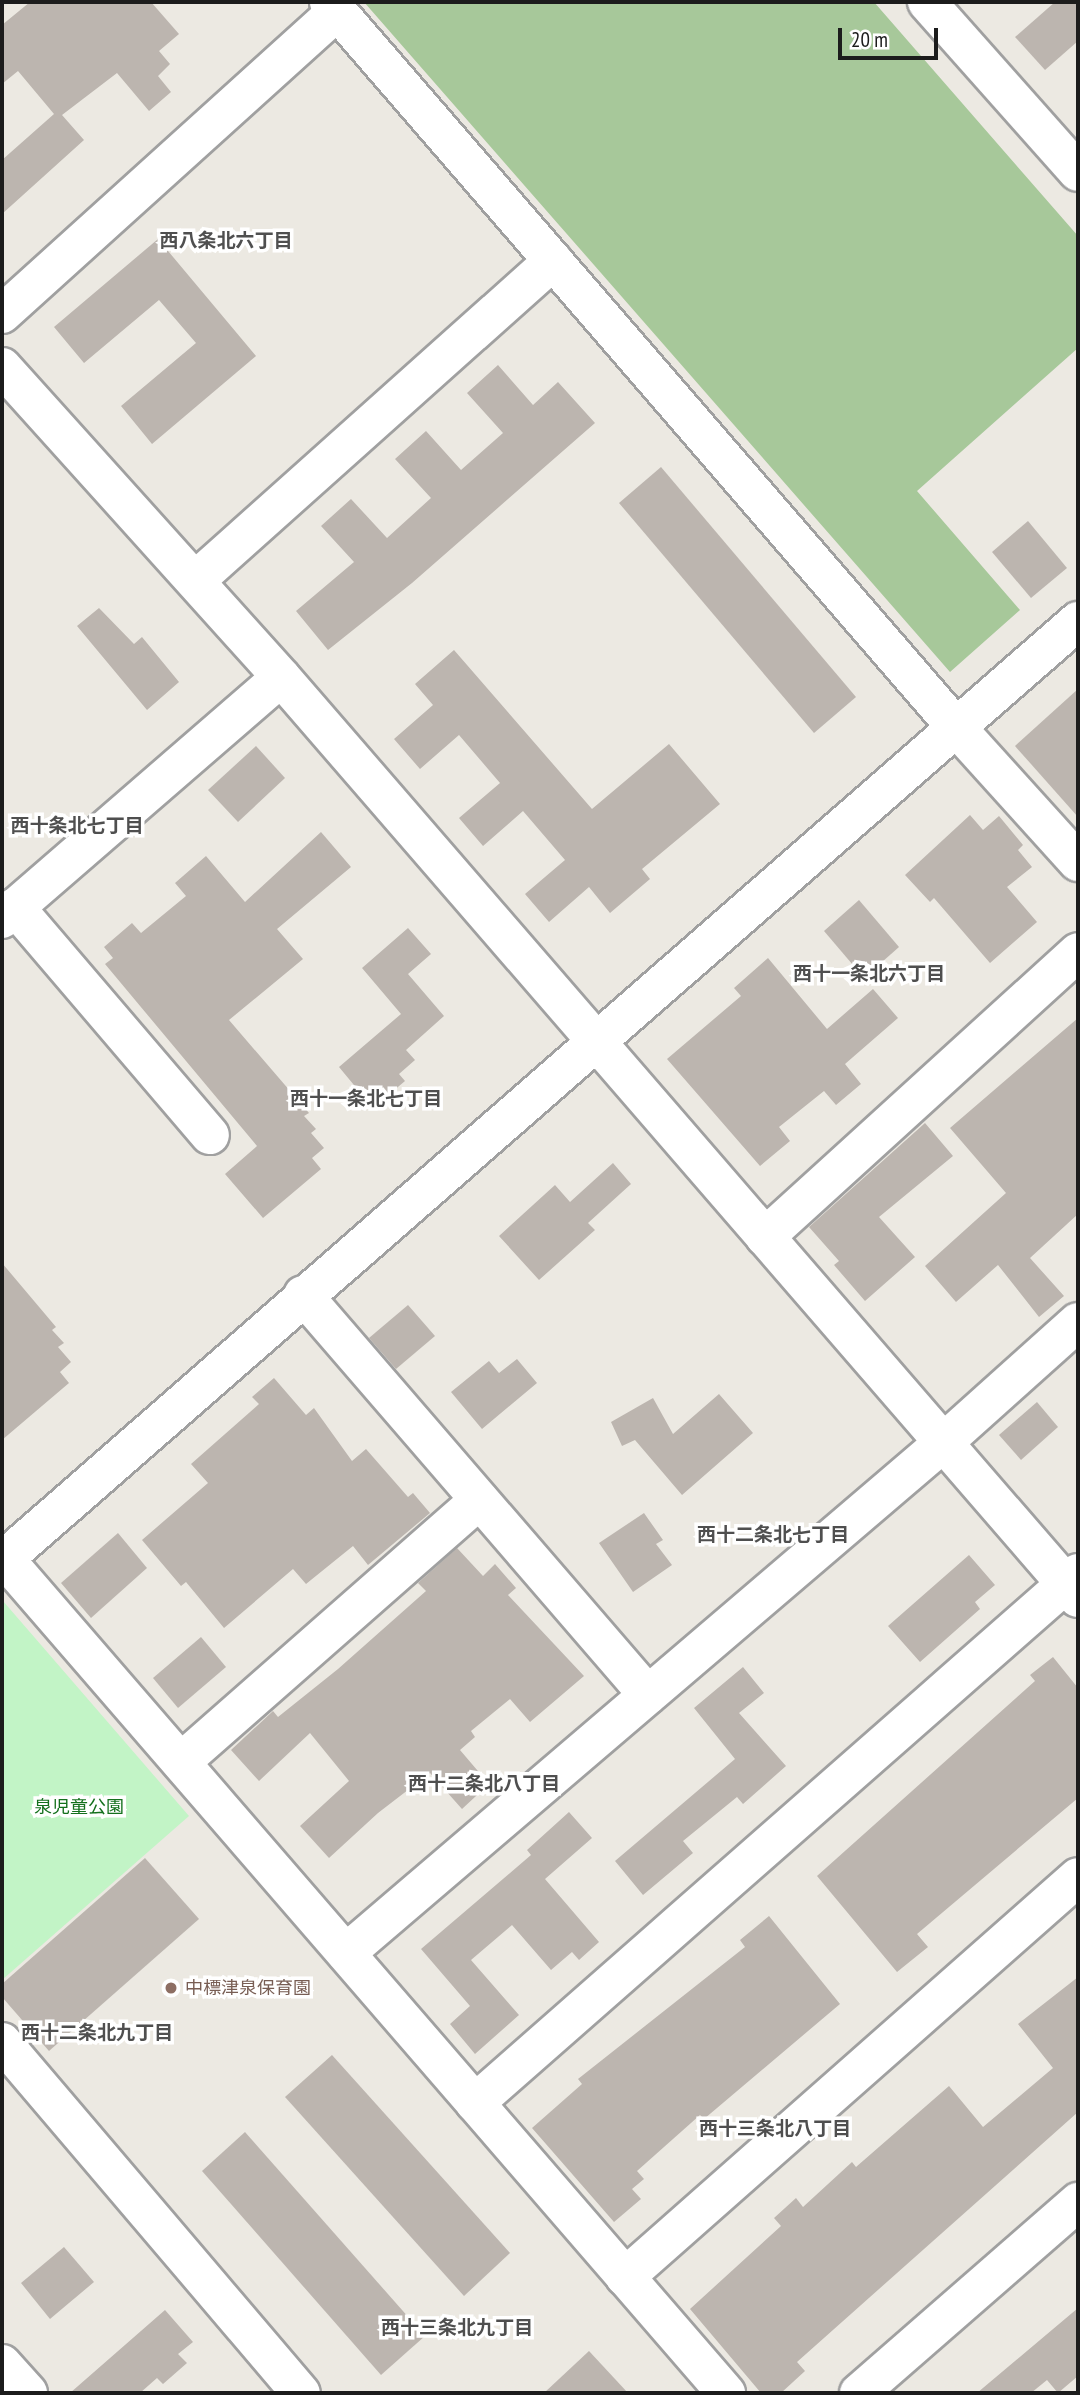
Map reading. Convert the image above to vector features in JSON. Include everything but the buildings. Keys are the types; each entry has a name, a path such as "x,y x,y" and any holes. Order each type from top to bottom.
{"street":[{"path":"927,2 1078,172"},
{"path":"2,314 333,6 956,727 1078,862"},
{"path":"197,580 553,261"},
{"path":"2,367 197,580 597,1039 943,1443 1074,1585 475,2103"},
{"path":"726,2393 3,1559 1078,621"},
{"path":"210,1135 8,913 281,677"},
{"path":"765,1237 1078,952"},
{"path":"303,1295 648,1695"},
{"path":"346,1953 943,1443 1078,1322"},
{"path":"181,1762 480,1500"},
{"path":"625,2277 1078,1877"},
{"path":"2,2042 301,2393"},
{"path":"859,2393 1078,2202"},
{"path":"2,2364 28,2393"}],"green space":[{"path":"364,2 874,2 1078,236 1078,348 917,491 1020,610 950,672"},
{"name":"泉児童公園","path":"3,1601 189,1816 2,1980 2,1603"}],"place":[{"name":"中標津泉保育園","path":"171,1988"}],"district":[{"name":"西八条北六丁目","path":"226,241"},
{"name":"西十条北七丁目","path":"77,826"},
{"name":"西十一条北六丁目","path":"869,974"},
{"name":"西十一条北七丁目","path":"366,1099"},
{"name":"西十二条北七丁目","path":"773,1535"},
{"name":"西十二条北八丁目","path":"484,1784"},
{"name":"西十二条北九丁目","path":"97,2033"},
{"name":"西十三条北八丁目","path":"775,2129"},
{"name":"西十三条北九丁目","path":"457,2328"}]}
